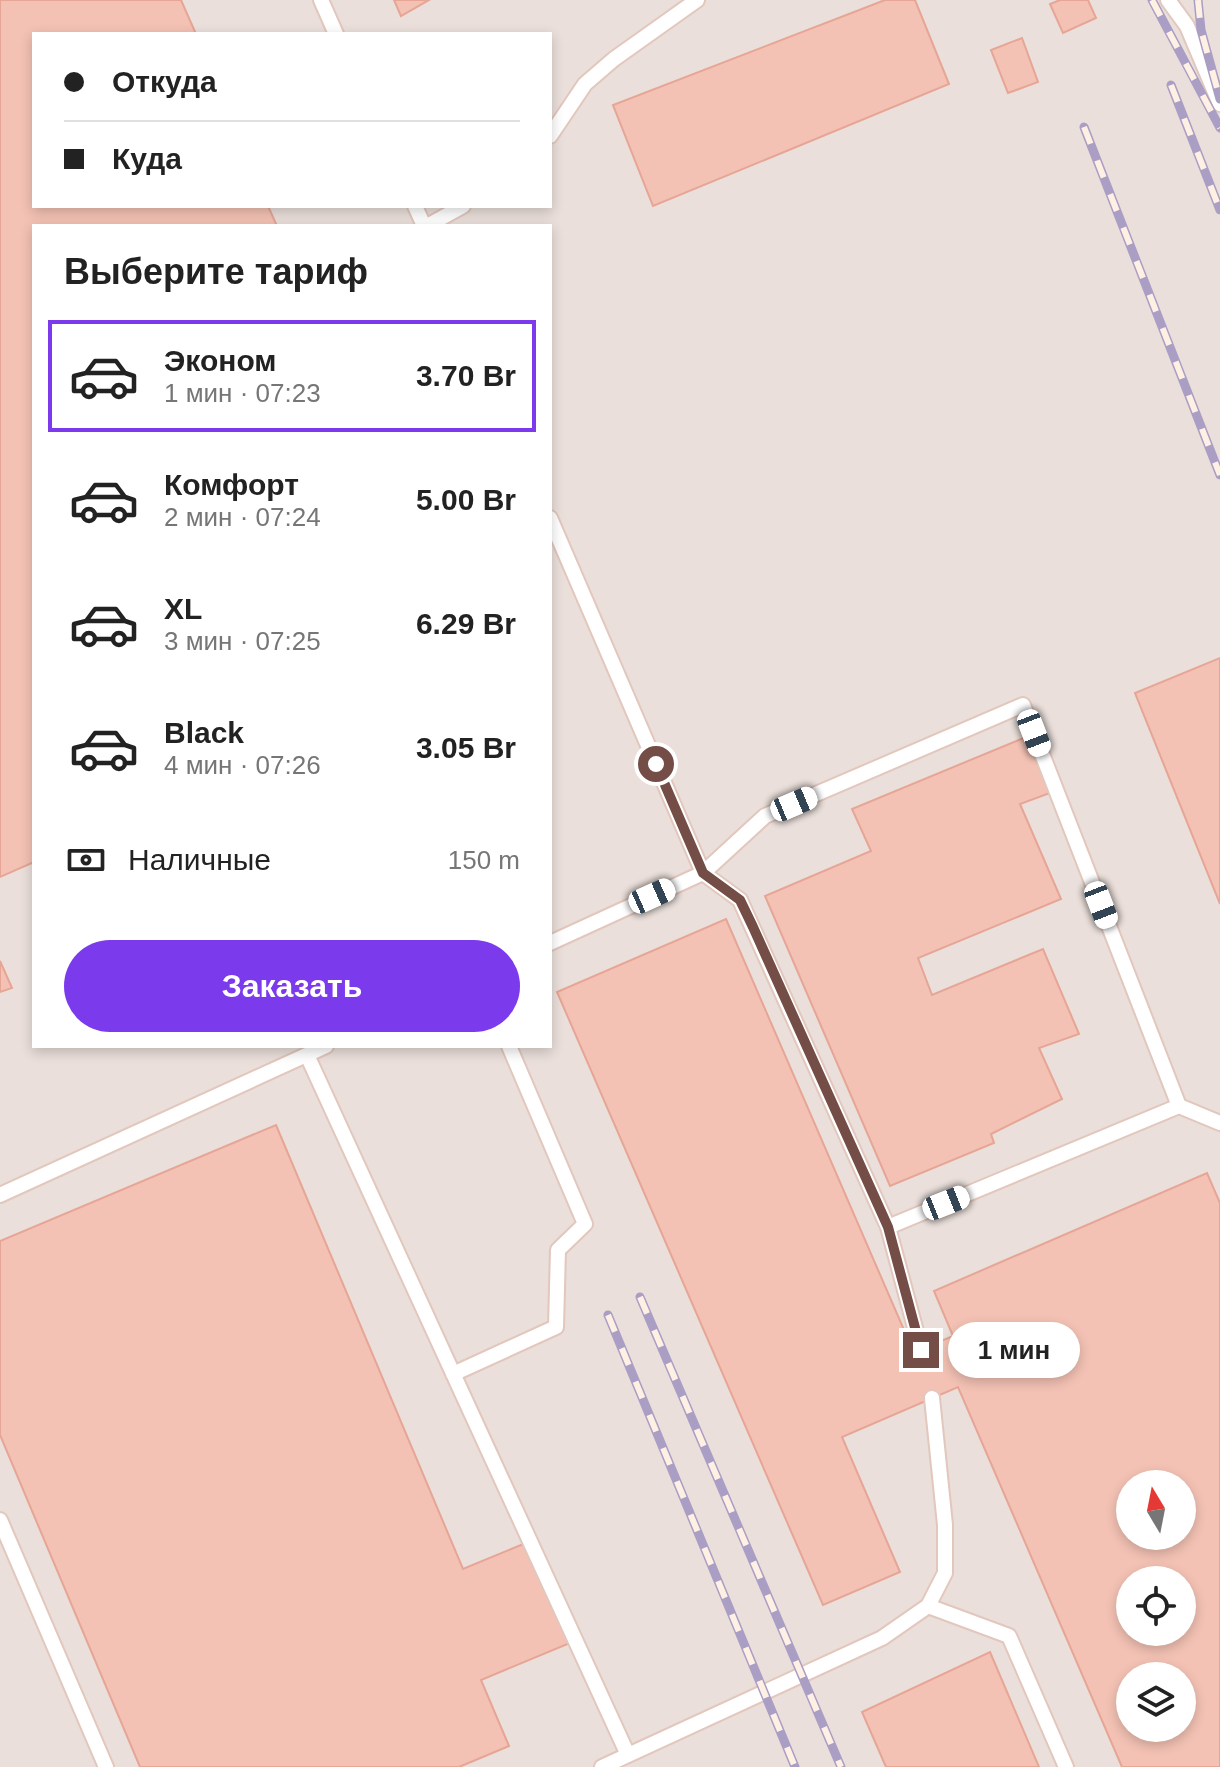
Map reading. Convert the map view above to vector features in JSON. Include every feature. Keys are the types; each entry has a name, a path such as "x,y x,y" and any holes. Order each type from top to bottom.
{"lane":[{"path":"321,0 335,32"},
{"path":"552,133 585,84 614,59 697,0"},
{"path":"1168,0 1187,26 1220,104"},
{"path":"430,224 459,208"},
{"path":"552,523 703,873 740,900 888,1227 921,1350"},
{"path":"552,942 703,873 765,816 1023,705 1179,1106"},
{"path":"0,1195 322,1048"},
{"path":"453,1374 556,1327 558,1250 585,1224 510,1048"},
{"path":"307,1055 628,1755"},
{"path":"888,1227 1179,1106 1220,1123"},
{"path":"602,1767 882,1638 928,1606 945,1573 945,1525 932,1398"},
{"path":"0,1520 106,1767"},
{"path":"928,1606 1009,1636 1066,1767"}],"shaded area":[{"path":"0,0 1220,0 1220,1767 0,1767"}],"building":[{"path":"0,0 181,0 195,32 32,32 32,208 269,208 276,224 32,224 32,863 0,877"},
{"path":"394,0 429,0 401,16"},
{"path":"885,0 915,0 949,84 653,206 613,105"},
{"path":"1060,0 1088,0 1096,18 1063,33 1050,4"},
{"path":"1022,38 1038,82 1008,93 991,50"},
{"path":"1220,658 1220,904 1135,693"},
{"path":"1026,737 1050,793 1020,804 1061,899 918,958 932,995 1043,949 1079,1034 1039,1048 1062,1099 991,1134 994,1143 890,1186 765,896 871,851 852,809"},
{"path":"726,919 914,1353 953,1336 934,1291 1207,1173 1220,1203 1220,1767 1122,1767 958,1387 842,1437 900,1572 823,1605 557,992"},
{"path":"0,961 12,988 0,992"},
{"path":"276,1125 463,1569 528,1542 570,1643 481,1680 509,1746 459,1767 140,1767 0,1435 0,1241"},
{"path":"990,1652 1039,1767 886,1767 862,1712"}],"railway":[{"path":"1152,0 1220,128"},
{"path":"1198,0 1201,30 1220,99"},
{"path":"1171,85 1220,210"},
{"path":"1084,127 1220,475"},
{"path":"640,1297 841,1767"},
{"path":"608,1315 795,1767"}],"route":[{"path":"656,764 703,873 740,900 753,927 888,1227 921,1350"}]}
